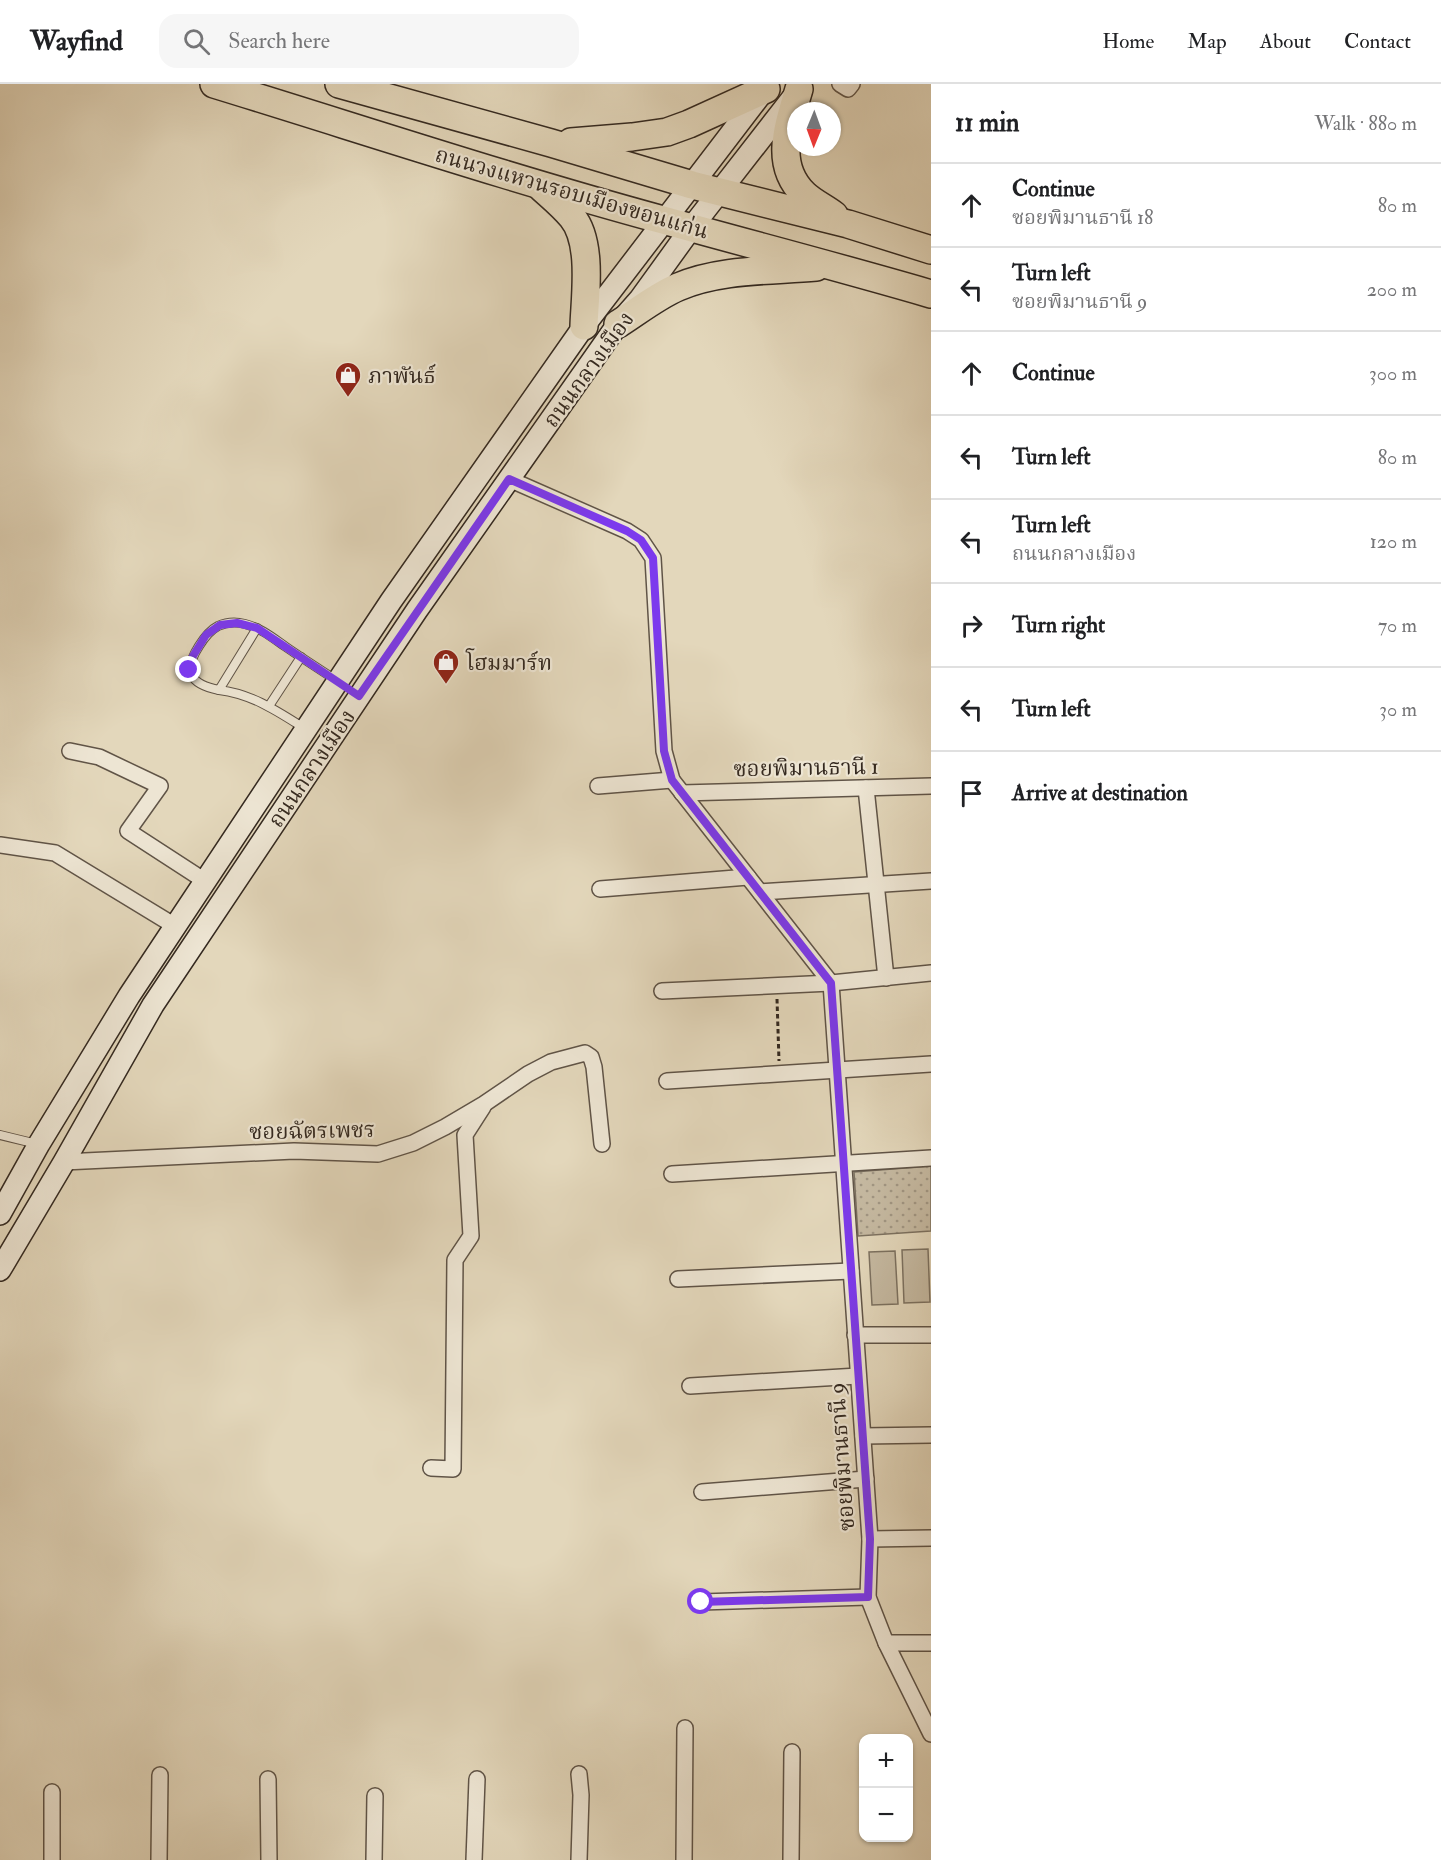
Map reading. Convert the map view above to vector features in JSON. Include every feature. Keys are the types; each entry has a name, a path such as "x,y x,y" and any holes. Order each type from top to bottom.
{"highway":[{"name":"ถนนวงแหวนรอบเมืองขอนแก่น","path":"214,84 538,184 931,294"},
{"name":"ถนนวงแหวนรอบเมืองขอนแก่น","path":"339,84 692,185 848,224 931,250"},
{"path":"551,143 667,132 689,124 768,86"},
{"path":"801,86 786,135 784,150 787,165 804,194 848,224"},
{"path":"538,184 574,218 583,241 587,262 584,326"},
{"path":"618,324 675,289 705,278 723,274 835,266"}],"main road":[{"name":"ถนนกลางเมือง","path":"1,1211 129,996 391,601 584,326 768,86"},
{"name":"ถนนกลางเมือง","path":"0,1270 153,1005 359,696 618,324 640,299 692,227 801,86"},
{"path":"337,681 359,696"}],"street":[{"path":"840,84 848,89 852,84"},
{"path":"509,479 627,531 641,540 653,558 664,751 672,780 831,983"},
{"path":"70,750 99,757 160,786 128,831 205,881"},
{"path":"598,786 672,780"},
{"name":"ซอยพิมานธานี 1","path":"682,793 931,786"},
{"path":"866,788 886,978"},
{"path":"0,845 55,853 175,926"},
{"path":"600,889 748,877"},
{"path":"760,892 931,880"},
{"path":"662,990 831,983 931,974"},
{"name":"ซอยพิมานธานี 9","path":"831,983 870,1539 868,1597 886,1643 931,1734"},
{"name":"ซอยฉัตรเพชร","path":"64,1162 294,1151 378,1154 413,1143 484,1104 528,1074 551,1062 585,1053 591,1057 594,1067 602,1144"},
{"path":"667,1081 931,1064"},
{"path":"431,1468 453,1469 455,1260 471,1236 465,1135 484,1104"},
{"path":"672,1174 931,1158"},
{"path":"678,1279 851,1271"},
{"path":"855,1335 931,1335"},
{"path":"690,1386 858,1376"},
{"path":"862,1436 931,1435"},
{"path":"702,1492 866,1479"},
{"path":"870,1539 931,1538"},
{"path":"701,1602 868,1597"},
{"path":"886,1643 931,1643"},
{"path":"684,1860 685,1728"},
{"path":"791,1860 792,1752"},
{"path":"579,1774 579,1860"},
{"path":"159,1860 160,1775"},
{"path":"268,1779 268,1860"},
{"path":"474,1860 477,1779"},
{"path":"52,1792 52,1860"},
{"path":"374,1860 375,1796"}],"lane":[{"path":"306,729 248,696 201,684 191,676 190,663 206,635 220,625 237,623 257,628 337,681"},
{"path":"219,690 257,628"},
{"path":"269,706 301,657"},
{"path":"0,1136 39,1144"}],"path":[{"path":"776,985 780,1074"}],"shaded area":[{"path":"931,1166 931,1231 858,1236 854,1172"},
{"path":"928,1249 930,1302 904,1303 902,1250"},
{"path":"895,1251 898,1304 872,1305 869,1252"}],"place":[{"name":"ภาพันธ์","path":"348,398"},
{"name":"โฮมมาร์ท","path":"446,685"}],"route":[{"path":"189,670 193,656 206,635 220,625 237,623 257,628 359,696 509,479 627,531 641,540 653,558 664,751 672,780 831,983 870,1539 868,1597 701,1602"}]}
